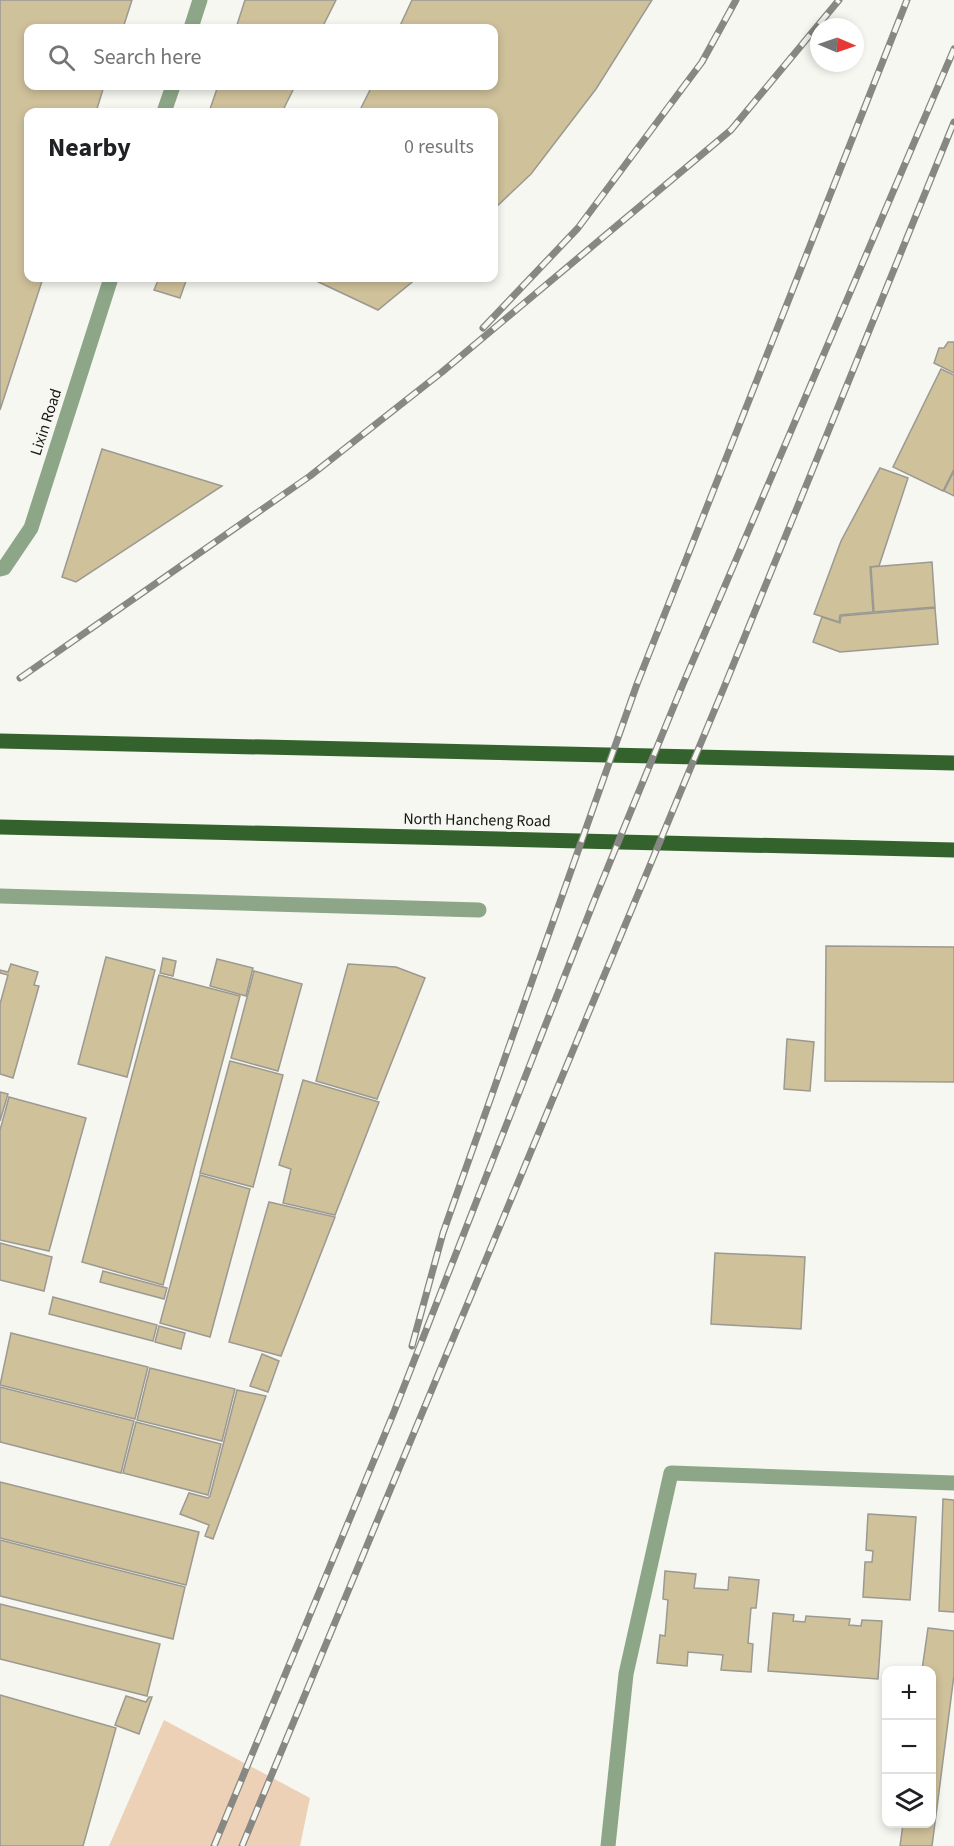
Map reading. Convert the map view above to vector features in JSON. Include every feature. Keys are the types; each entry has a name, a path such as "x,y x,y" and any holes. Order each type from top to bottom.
{"main road":[{"path":"0,741 954,763"},
{"name":"North Hancheng Road","path":"0,827 954,850"}],"street":[{"path":"192,24 200,0"},
{"path":"165,108 172,90"},
{"name":"Lixin Road","path":"0,569 4,568 31,528 110,282"},
{"path":"0,896 479,910"},
{"path":"608,1846 626,1674 671,1473 954,1483"}],"shaded area":[{"path":"164,1720 310,1798 300,1846 109,1846"}],"building":[{"path":"0,0 132,0 124,24 24,24 24,90 103,90 97,108 24,108 24,282 42,282 0,410"},
{"path":"245,0 336,0 324,24 237,24"},
{"path":"412,0 652,0 596,89 531,174 498,205 498,108 361,108 370,90 498,90 498,24 401,24"},
{"path":"217,90 293,90 284,108 210,108"},
{"path":"157,282 186,282 180,298 154,290"},
{"path":"318,282 412,282 378,310"},
{"path":"948,342 954,342 954,373 934,363 939,348 944,348"},
{"path":"941,369 954,375 954,469 943,491 893,467"},
{"path":"102,449 222,486 76,582 62,577"},
{"path":"880,468 908,478 879,566 870,567 873,612 840,615 839,622 814,614 841,541"},
{"path":"954,471 954,496 944,491"},
{"path":"932,562 935,607 874,612 871,567"},
{"path":"935,608 938,644 840,652 813,642 822,617 840,623 841,616"},
{"path":"826,946 954,947 954,1082 825,1081"},
{"path":"106,957 155,970 127,1077 78,1064"},
{"path":"163,958 176,961 173,976 160,973"},
{"path":"217,959 253,968 246,996 210,986"},
{"path":"11,964 38,972 34,985 39,986 13,1078 0,1074 0,1004 8,975 0,973 0,970 8,972"},
{"path":"348,964 396,967 425,978 377,1099 316,1081"},
{"path":"254,971 302,984 278,1071 231,1058"},
{"path":"159,975 240,996 163,1285 82,1262"},
{"path":"787,1039 814,1042 810,1091 784,1089"},
{"path":"230,1061 283,1075 253,1187 200,1173"},
{"path":"303,1080 379,1102 335,1215 283,1203 291,1169 279,1165"},
{"path":"0,1092 8,1094 0,1121"},
{"path":"9,1097 86,1118 49,1251 0,1240 0,1130"},
{"path":"200,1175 250,1189 210,1337 160,1323"},
{"path":"269,1202 335,1217 281,1356 229,1342"},
{"path":"0,1243 52,1257 44,1291 0,1280"},
{"path":"715,1253 805,1257 801,1329 711,1324"},
{"path":"103,1271 167,1288 164,1299 100,1282"},
{"path":"53,1297 157,1325 153,1341 49,1314"},
{"path":"159,1326 185,1333 181,1349 155,1342"},
{"path":"11,1333 148,1367 135,1419 0,1385"},
{"path":"262,1354 279,1361 268,1392 250,1386"},
{"path":"150,1368 235,1389 222,1441 137,1420"},
{"path":"0,1387 134,1421 121,1473 0,1442"},
{"path":"237,1390 266,1396 213,1539 205,1536 209,1525 180,1514 189,1493 208,1498 210,1496"},
{"path":"136,1422 221,1444 208,1495 123,1473"},
{"path":"0,1482 199,1532 186,1585 0,1538"},
{"path":"943,1499 954,1500 954,1612 939,1611"},
{"path":"868,1514 916,1517 910,1600 863,1597 865,1562 872,1562 873,1551 866,1550"},
{"path":"0,1540 185,1587 173,1639 0,1596"},
{"path":"665,1571 696,1574 694,1588 728,1590 729,1577 759,1580 756,1608 751,1608 748,1643 753,1644 751,1672 721,1670 723,1655 688,1652 687,1666 657,1663 660,1635 665,1636 668,1600 663,1599"},
{"path":"0,1604 160,1644 147,1696 0,1659"},
{"path":"773,1613 794,1615 793,1621 805,1622 806,1616 850,1619 849,1625 861,1626 862,1620 882,1621 878,1679 768,1671"},
{"path":"928,1628 954,1631 954,1675 936,1815 936,1666 923,1666"},
{"path":"0,1695 116,1728 83,1846 0,1846"},
{"path":"126,1696 146,1702 149,1697 152,1697 139,1734 115,1725"},
{"path":"902,1828 934,1828 932,1846 900,1846"}],"railway":[{"path":"483,328 578,228 702,62 736,0"},
{"path":"20,678 310,476 442,372 731,130 839,0"},
{"path":"412,1346 443,1233 637,684 907,0"},
{"path":"214,1846 394,1412 594,901 683,684 954,49"},
{"path":"242,1846 725,685 954,122"}]}
